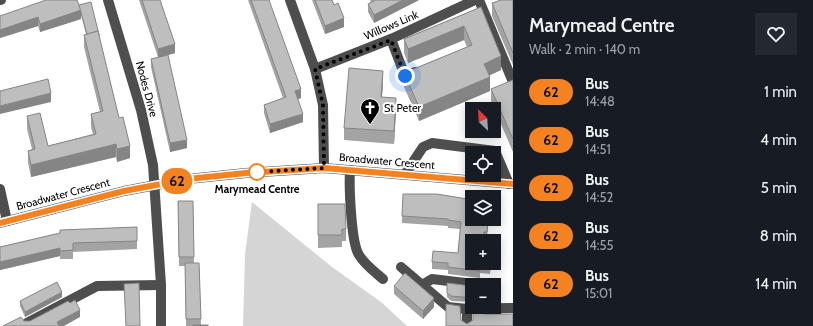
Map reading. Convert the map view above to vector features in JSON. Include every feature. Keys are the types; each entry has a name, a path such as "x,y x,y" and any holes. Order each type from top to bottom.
{"street":[{"name":"Nodes Drive","path":"108,0 141,110 153,165 156,186 161,285 161,326"},
{"path":"290,0 315,69 323,105 324,168"},
{"name":"Willows Link","path":"315,69 391,40 475,0"},
{"path":"479,0 513,82"},
{"path":"391,40 405,76 426,68"},
{"path":"405,174 423,148 432,143 495,151 511,184"},
{"name":"Broadwater Crescent","path":"4,222 117,193 195,178 324,168 511,184"},
{"path":"350,170 349,200 353,215 355,248 363,261 383,279"},
{"path":"0,189 4,222"},
{"path":"401,267 448,307 465,309"},
{"path":"422,285 432,279 465,283"},
{"path":"27,323 97,286 161,285"},
{"path":"501,308 513,308"},
{"path":"467,326 468,314"}],"shaded area":[{"path":"252,202 332,267 381,302 407,326 243,326 245,254"}],"building":[{"path":"46,0 77,0 81,10 40,24 38,17 0,30 0,16"},
{"path":"142,0 160,0 175,44 158,49"},
{"path":"251,0 269,0 301,89 295,91 303,114 270,124 264,105 286,97"},
{"path":"315,0 332,0 334,5 338,3 344,18 325,26"},
{"path":"374,0 403,0 374,15 368,4"},
{"path":"501,0 513,0 513,53 492,3"},
{"path":"91,2 99,35 98,31 87,34 79,5"},
{"path":"481,7 501,56 484,64 490,77 419,107 404,73 472,45 464,26 408,49 404,39"},
{"path":"98,31 119,118 123,117 130,146 117,149 116,144 31,165 28,151 35,149 27,116 40,113 48,146 96,134 91,114 103,111 84,35"},
{"path":"168,55 187,140 170,143 151,59"},
{"name":"St Peter","path":"349,68 383,71 381,97 396,98 394,131 344,128"},
{"path":"48,79 51,93 0,106 0,91"},
{"path":"513,80 513,139 501,112 501,102 497,102 491,89"},
{"path":"403,194 437,194 465,199 465,226 487,226 487,232 484,232 484,234 465,234 465,269 448,267 448,263 432,262 433,251 458,253 461,222 448,219 402,216"},
{"path":"178,201 193,201 194,257 179,257"},
{"path":"318,204 345,204 346,229 342,229 342,235 318,235"},
{"path":"137,227 137,241 73,243 73,250 60,251 60,248 0,262 0,247 60,233 60,230"},
{"path":"185,263 199,263 201,319 186,319"},
{"path":"405,273 434,298 423,311 394,286"},
{"path":"57,282 62,292 25,312 20,301"},
{"path":"139,283 140,326 126,326 124,284"},
{"path":"447,283 465,285 465,297 451,296 447,293"},
{"path":"75,300 80,310 57,322 59,326 3,326 21,317 24,321 30,321 68,301 70,303"},
{"path":"446,304 460,306 461,320 467,324 473,320 473,314 513,314 513,326 446,326"},
{"path":"208,325 208,326 193,326"}],"bus line":[{"name":"62","path":"0,223 124,191 188,179 246,173 324,168 513,184"}],"place":[{"name":"St Peter","path":"370,125"},
{"name":"Marymead Centre","path":"257,172"}],"route":[{"path":"257,172 324,168 323,105 315,69 391,40 405,76"}]}
